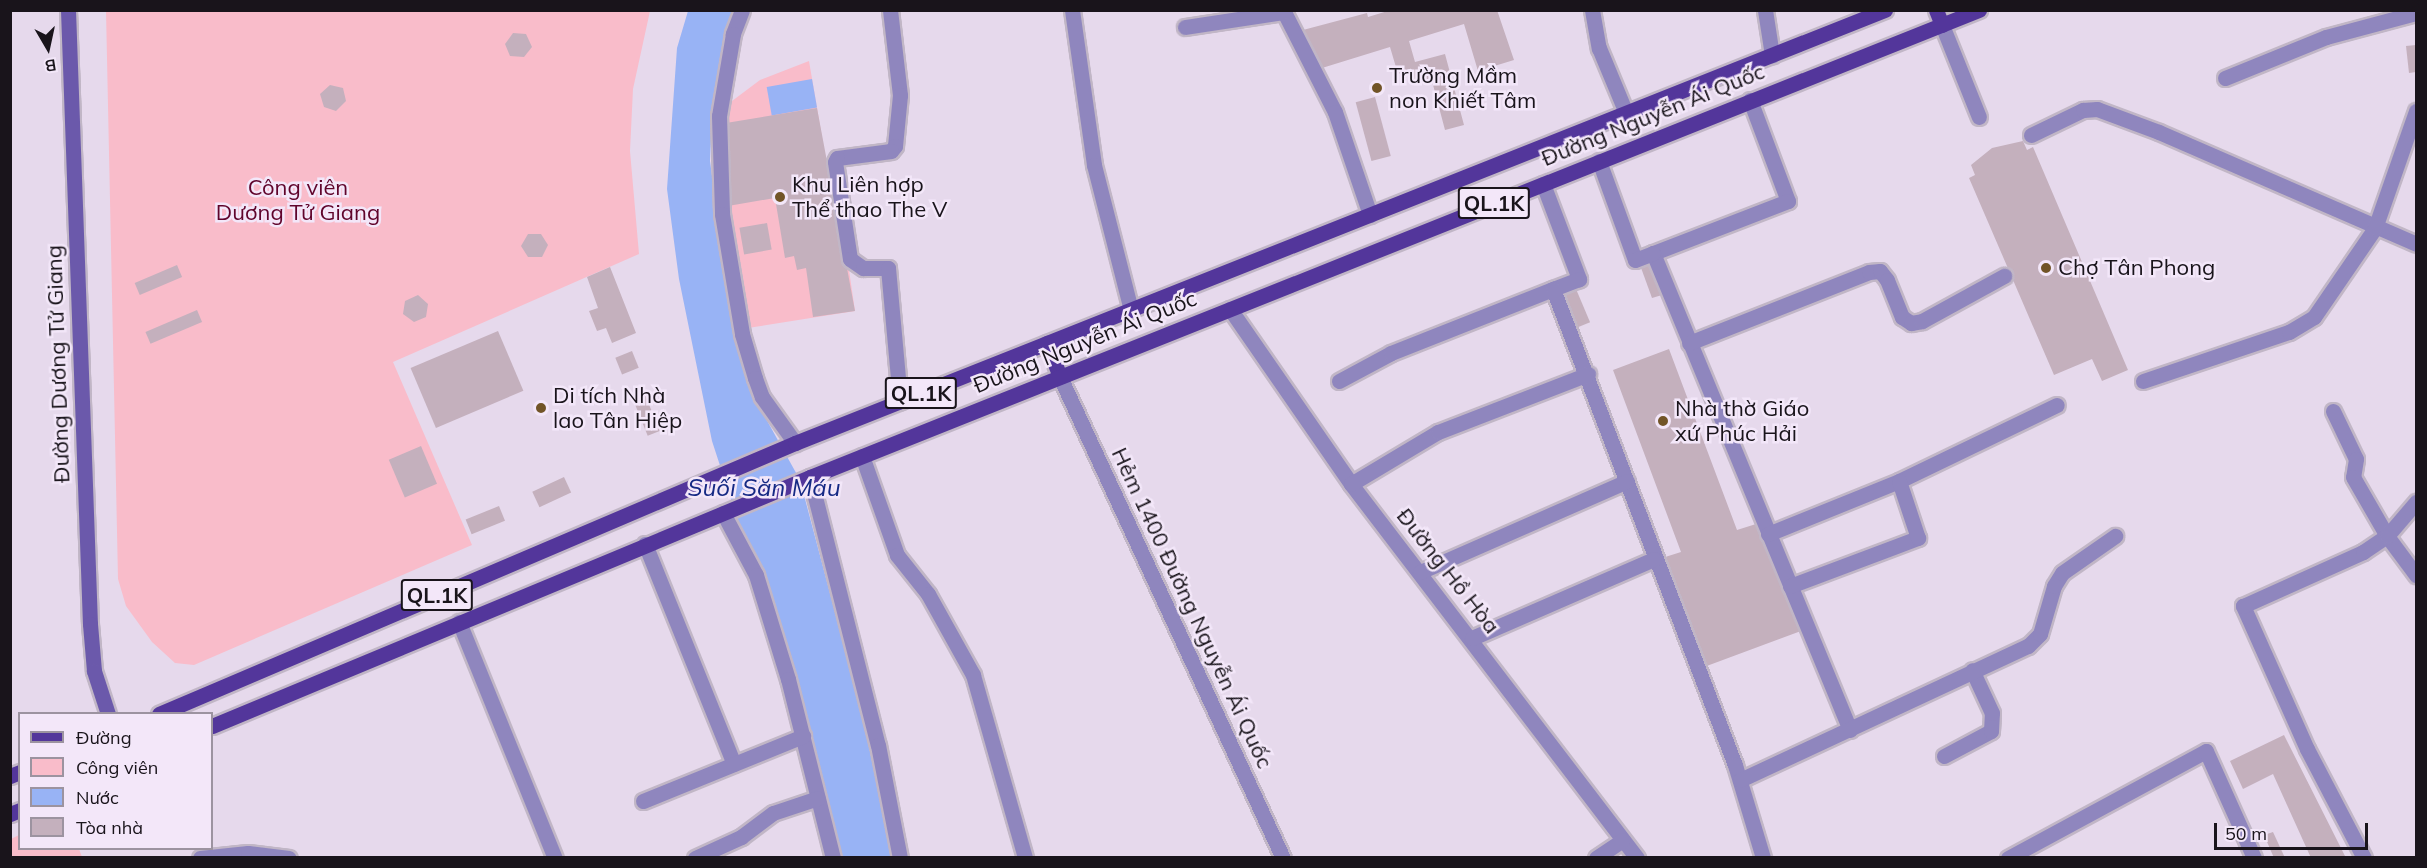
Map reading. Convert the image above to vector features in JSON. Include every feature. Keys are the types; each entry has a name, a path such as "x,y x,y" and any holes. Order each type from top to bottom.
{"main road":[{"name":"Đường Dương Tử Giang","path":"68,10 91,642 94,671 107,712"},
{"name":"Đường Nguyễn Ái Quốc","path":"164,712 795,443 1885,10"},
{"path":"1936,10 1942,25"},
{"name":"Đường Nguyễn Ái Quốc","path":"213,726 810,477 1980,10"},
{"path":"1047,343 1060,377"}],"street":[{"path":"742,10 733,34 719,116 722,214 741,334 755,378 762,397 795,443"},
{"path":"890,10 900,95 895,146 891,151 837,158 835,162 850,259 863,268 888,268 900,402"},
{"path":"1072,10 1094,165 1131,310"},
{"path":"1592,10 1599,48 1626,113"},
{"path":"1765,10 1773,55"},
{"path":"1185,27 1283,11 1335,112 1370,215"},
{"path":"2225,78 2326,37 2416,13"},
{"path":"1942,25 1979,117"},
{"path":"1599,161 1635,260 1788,201 1750,100"},
{"path":"2031,135 2083,110 2097,109 2196,147 2375,228 2416,244"},
{"path":"2143,381 2302,327 2313,318 2375,228 2416,111"},
{"path":"1339,381 1391,353 1579,279 1543,183"},
{"path":"1653,253 1850,730"},
{"path":"1689,343 1869,272 1880,271 1887,280 1902,317 1911,323 1922,321 2004,276"},
{"path":"1553,289 1588,374 1654,559 1740,780 1763,858"},
{"name":"Đường Hồ Hòa","path":"1230,309 1352,484 1472,638 1637,858"},
{"path":"1352,484 1438,432 1588,374"},
{"name":"Hẻm 1400 Đường Nguyễn Ái Quốc","path":"1060,377 1283,858"},
{"path":"1768,534 1899,481 2057,405"},
{"path":"2333,411 2356,459 2353,477 2387,536 2416,575"},
{"path":"862,456 897,555 928,594 973,675 1025,858"},
{"path":"810,477 878,745 900,858"},
{"path":"1420,572 1627,481"},
{"path":"1790,586 1918,538 1899,481"},
{"path":"2364,858 2307,749 2243,606 2363,552 2387,536 2416,502"},
{"path":"723,513 756,575 803,736 833,858"},
{"path":"1740,780 1850,730 2035,640 2062,573 2115,536"},
{"path":"645,544 734,764"},
{"path":"1472,638 1654,559"},
{"path":"459,622 555,858"},
{"path":"1944,756 1992,731 1992,714 1972,670"},
{"path":"643,801 803,736"},
{"path":"2008,858 2206,750 2254,858"},
{"path":"695,858 741,837 773,813 818,798"},
{"path":"1596,858 1623,840"},
{"path":"200,858 248,853 289,858"}],"green space":[{"name":"Công viên Dương Tử Giang","path":"106,11 650,11 633,89 630,151 639,254 393,362 472,545 194,665 175,663 152,642 126,606 118,579"},
{"name":"Khu Liên hợp Thể thao The V","path":"809,61 843,261 849,270 855,311 748,328 728,206 728,104 760,80"},
{"path":"18,836 18,850 79,850 82,857 11,857 11,839"}],"water":[{"name":"Suối Săn Máu","path":"688,11 734,11 725,32 712,115 710,161 734,337 755,399 800,480 863,718 892,857 839,857 795,677 763,573 741,530 712,441 679,279 667,189 677,48"},
{"path":"812,79 817,108 772,116 767,87"}],"building":[{"path":"1391,10 1497,10 1514,60 1478,71 1464,24 1409,41 1415,62 1445,54 1464,125 1445,130 1432,81 1416,85 1412,69 1398,74 1390,47 1322,68 1303,30 1367,13 1368,17"},
{"path":"513,33 526,34 532,47 524,57 510,56 505,44"},
{"path":"2416,45 2416,72 2409,73 2406,46"},
{"path":"330,85 343,88 346,101 336,111 324,107 320,94"},
{"path":"1375,97 1391,156 1371,161 1356,102"},
{"path":"817,108 855,311 813,317 806,268 797,270 794,256 785,258 775,198 728,206 726,123"},
{"name":"Chợ Tân Phong","path":"2023,141 2027,150 2033,147 2128,370 2102,381 2092,359 2054,375 1969,178 1975,175 1971,165 1992,148"},
{"path":"767,223 772,250 744,254 739,228"},
{"path":"528,234 541,234 548,245 542,257 528,257 521,246"},
{"path":"1648,262 1662,295 1652,298 1640,265"},
{"path":"177,265 182,277 140,295 135,283"},
{"path":"610,267 636,333 612,343 606,328 597,331 589,311 598,308 587,277"},
{"path":"1576,289 1590,322 1577,328 1563,294"},
{"path":"418,295 428,304 426,317 414,322 403,314 405,301"},
{"path":"197,310 202,322 151,344 145,332"},
{"path":"498,331 523,391 436,428 411,368"},
{"path":"1669,349 1737,530 1756,524 1801,631 1704,667 1662,558 1681,552 1613,370"},
{"path":"632,351 639,368 622,374 615,358"},
{"path":"644,392 660,431 648,436 632,397"},
{"path":"421,446 437,484 405,497 389,460"},
{"path":"564,477 571,492 539,507 532,492"},
{"path":"499,506 505,521 472,534 466,519"},
{"path":"2284,735 2346,858 2311,858 2273,774 2243,789 2230,761"},
{"path":"2273,832 2285,858 2274,858 2264,835"}],"place":[{"name":"Trường Mầm non Khiết Tâm","path":"1377,88"},
{"name":"Khu Liên hợp Thể thao The V","path":"780,197"},
{"name":"Chợ Tân Phong","path":"2046,268"},
{"name":"Di tích Nhà lao Tân Hiệp","path":"541,408"},
{"name":"Nhà thờ Giáo xứ Phúc Hải","path":"1663,421"}]}
